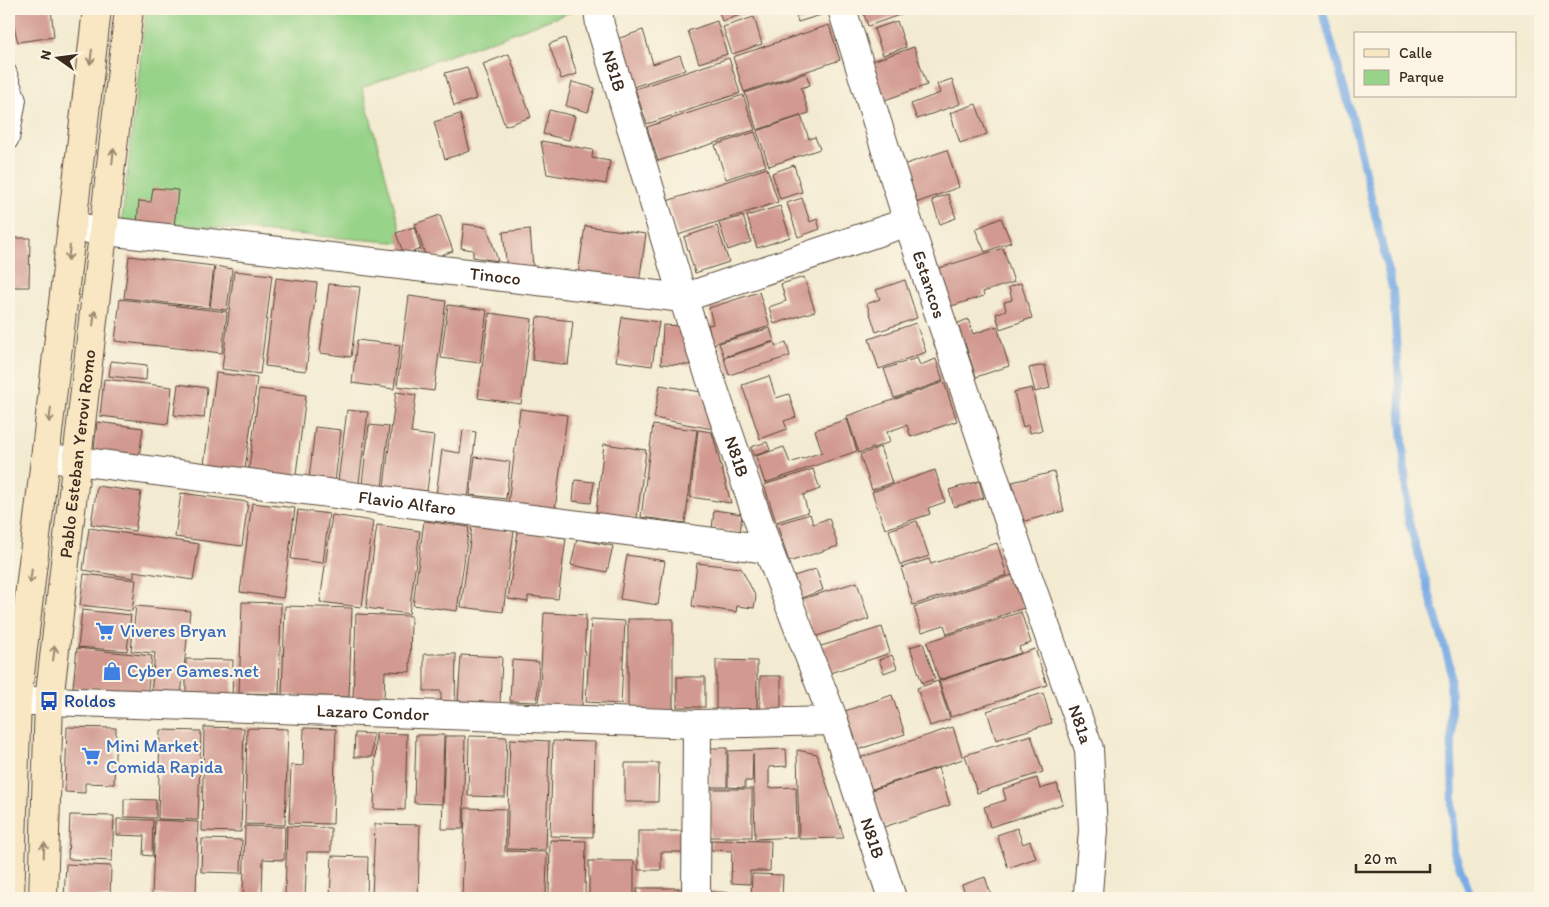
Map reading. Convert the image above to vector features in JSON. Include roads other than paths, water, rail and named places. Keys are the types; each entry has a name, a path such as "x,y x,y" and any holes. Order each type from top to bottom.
{"main road":[{"name":"Pablo Esteban Yerovi Romo","path":"10,898 13,701 45,458 97,9"},
{"name":"Pablo Esteban Yerovi Romo","path":"43,898 49,701 130,9"}],"street":[{"name":"N81B","path":"598,9 600,24 683,298 768,549 834,721 892,898"},
{"name":"Estancos","path":"842,9 908,222 1021,557"},
{"name":"Tinoco","path":"72,227 683,298 908,222"},
{"name":"Flavio Alfaro","path":"45,458 768,549"},
{"name":"N81a","path":"1021,557 1089,749 1093,830 1086,898"},
{"name":"Lazaro Condor","path":"13,701 697,724 834,721"},
{"path":"696,898 697,724"}],"lane":[{"path":"9,71 18,100 12,138 9,144"}],"waterway":[{"path":"1322,9 1353,120 1393,292 1408,519 1450,666 1454,852 1472,898"}],"place":[{"name":"Viveres Bryan","path":"105,631"},
{"name":"Cyber Games.net","path":"112,671"},
{"name":"Roldos","path":"49,701"},
{"name":"Mini Market Comida Rapida","path":"91,756"}]}
